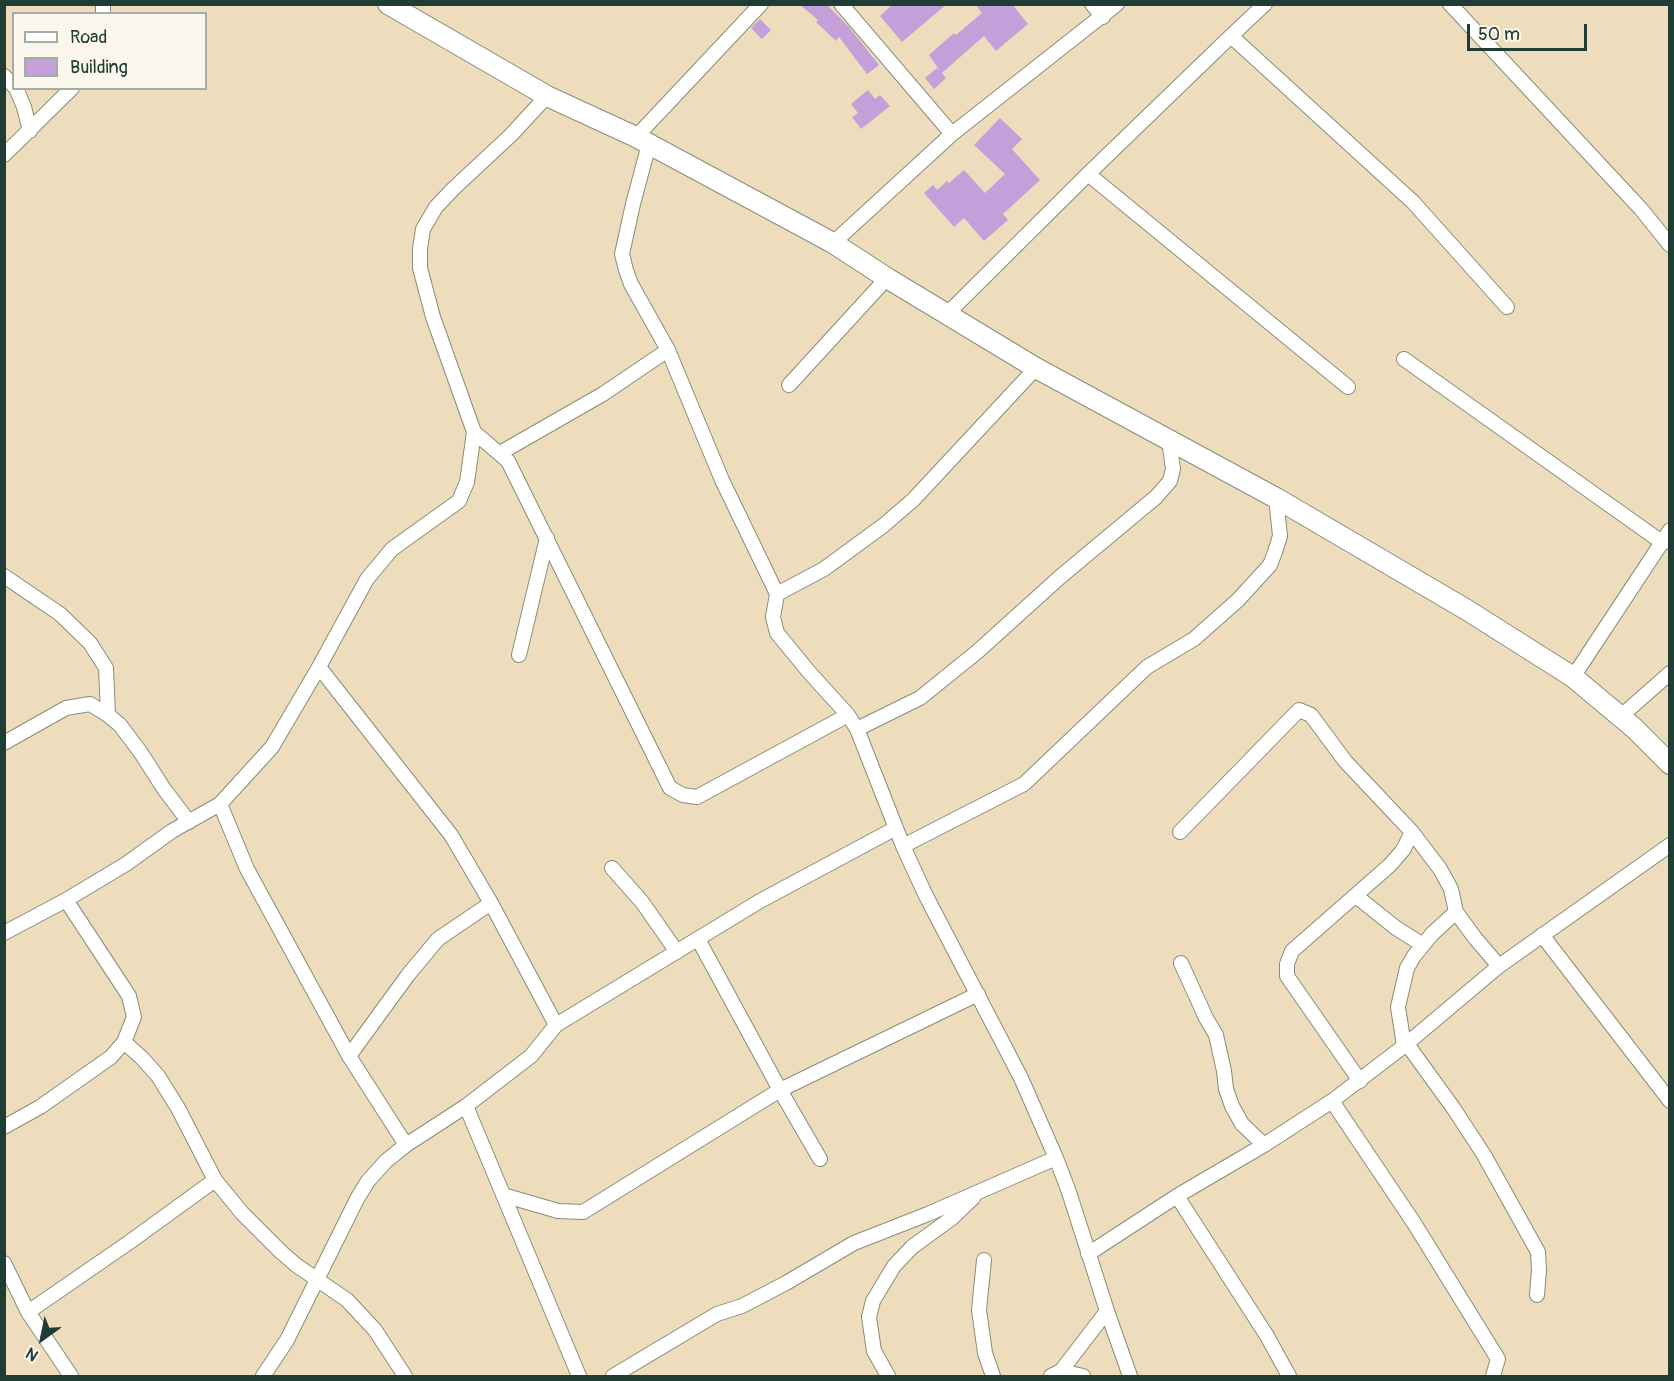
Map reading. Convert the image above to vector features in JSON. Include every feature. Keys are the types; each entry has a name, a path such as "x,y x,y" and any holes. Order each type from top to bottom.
{"street":[{"path":"388,4 547,96 642,140 833,243 1036,368 1276,498 1467,610 1573,677 1670,764"},
{"path":"841,4 952,134"},
{"path":"1092,4 1103,17"},
{"path":"833,243 952,134 1118,4"},
{"path":"947,314 1088,174 1265,4"},
{"path":"1450,4 1641,209 1670,245"},
{"path":"761,5 642,140 633,204 622,254 626,270 631,284 668,350 722,480 777,594 773,617 777,633 808,672 848,715 857,729 903,846 930,905 1021,1078 1070,1191 1088,1254 1130,1377"},
{"path":"1231,36 1413,202 1507,307"},
{"path":"16,90 24,107 30,131"},
{"path":"4,155 70,90"},
{"path":"4,933 66,900 126,864 172,831 220,804 272,747 367,579 392,549 459,501 467,482 474,432 433,317 420,267 423,230 436,207 547,96"},
{"path":"1088,174 1348,387"},
{"path":"789,385 887,278"},
{"path":"500,453 603,394 668,350"},
{"path":"1404,359 1666,536 1573,677"},
{"path":"777,594 824,570 913,500 1036,368"},
{"path":"474,432 508,461 670,788 683,795 697,796 848,715"},
{"path":"857,729 920,698 1156,497 1170,481 1173,469 1169,440"},
{"path":"903,846 1024,784 1147,667 1194,639 1238,600 1270,565 1275,552 1280,536 1276,498"},
{"path":"519,655 547,538"},
{"path":"4,576 60,614 90,643 106,668 108,715"},
{"path":"319,667 451,835 491,903 556,1025"},
{"path":"1620,717 1670,673"},
{"path":"4,743 66,708 90,704 120,725 189,822"},
{"path":"1180,832 1299,710 1311,715 1346,761 1412,832 1440,869 1451,889 1456,912 1499,966"},
{"path":"220,804 248,869 349,1056 406,1145"},
{"path":"262,1377 287,1340 357,1199 368,1181 386,1161 406,1145 466,1106 531,1056 556,1025 760,902 896,828"},
{"path":"1360,1081 1287,976 1287,964 1292,951 1390,865 1403,850 1412,832"},
{"path":"1088,1254 1177,1196 1264,1145 1332,1101 1406,1045 1499,966 1670,845"},
{"path":"612,868 642,902 677,952"},
{"path":"1356,896 1396,928 1423,945"},
{"path":"4,1127 40,1107 111,1057 124,1042 134,1017 129,996 66,900"},
{"path":"349,1056 408,975 438,939 491,903"},
{"path":"1456,912 1432,934 1414,956 1407,968 1398,1008 1406,1045 1454,1109 1484,1155 1538,1252 1537,1295"},
{"path":"1542,935 1670,1101"},
{"path":"698,939 820,1159"},
{"path":"1181,963 1216,1035 1226,1089 1232,1106 1242,1124 1264,1145"},
{"path":"504,1195 558,1211 583,1212 780,1090 978,994"},
{"path":"124,1042 158,1076 178,1108 215,1180 242,1213 280,1251 347,1300 375,1330 405,1377"},
{"path":"1332,1101 1414,1223 1498,1359 1493,1377"},
{"path":"466,1106 579,1377"},
{"path":"613,1377 717,1314 751,1302 854,1243 928,1214 1056,1158"},
{"path":"28,1312 215,1180"},
{"path":"888,1377 874,1351 869,1317 873,1301 894,1266 912,1248 952,1218 981,1191"},
{"path":"1177,1196 1267,1336 1289,1377"},
{"path":"984,1260 979,1310 985,1353 993,1377"},
{"path":"4,1263 28,1312 71,1377"},
{"path":"1056,1374 1107,1311"},
{"path":"1056,1374 1083,1377"}],"building":[{"path":"799,4 826,4 849,27 879,65 867,74 839,37 836,41 816,22 818,20"},
{"path":"893,4 947,4 902,42 880,16"},
{"path":"975,4 1012,4 1028,24 996,51 984,36 942,73 946,78 934,89 925,78 937,68 940,71 929,55 982,13"},
{"path":"760,19 771,30 762,39 751,28"},
{"path":"868,90 875,99 880,95 890,106 861,129 852,117 858,113 851,104"},
{"path":"1000,118 1022,139 1012,149 1040,180 1003,214 1008,220 984,241 964,218 954,227 924,193 933,185 937,190 964,170 985,193 1005,174 974,145"}]}
